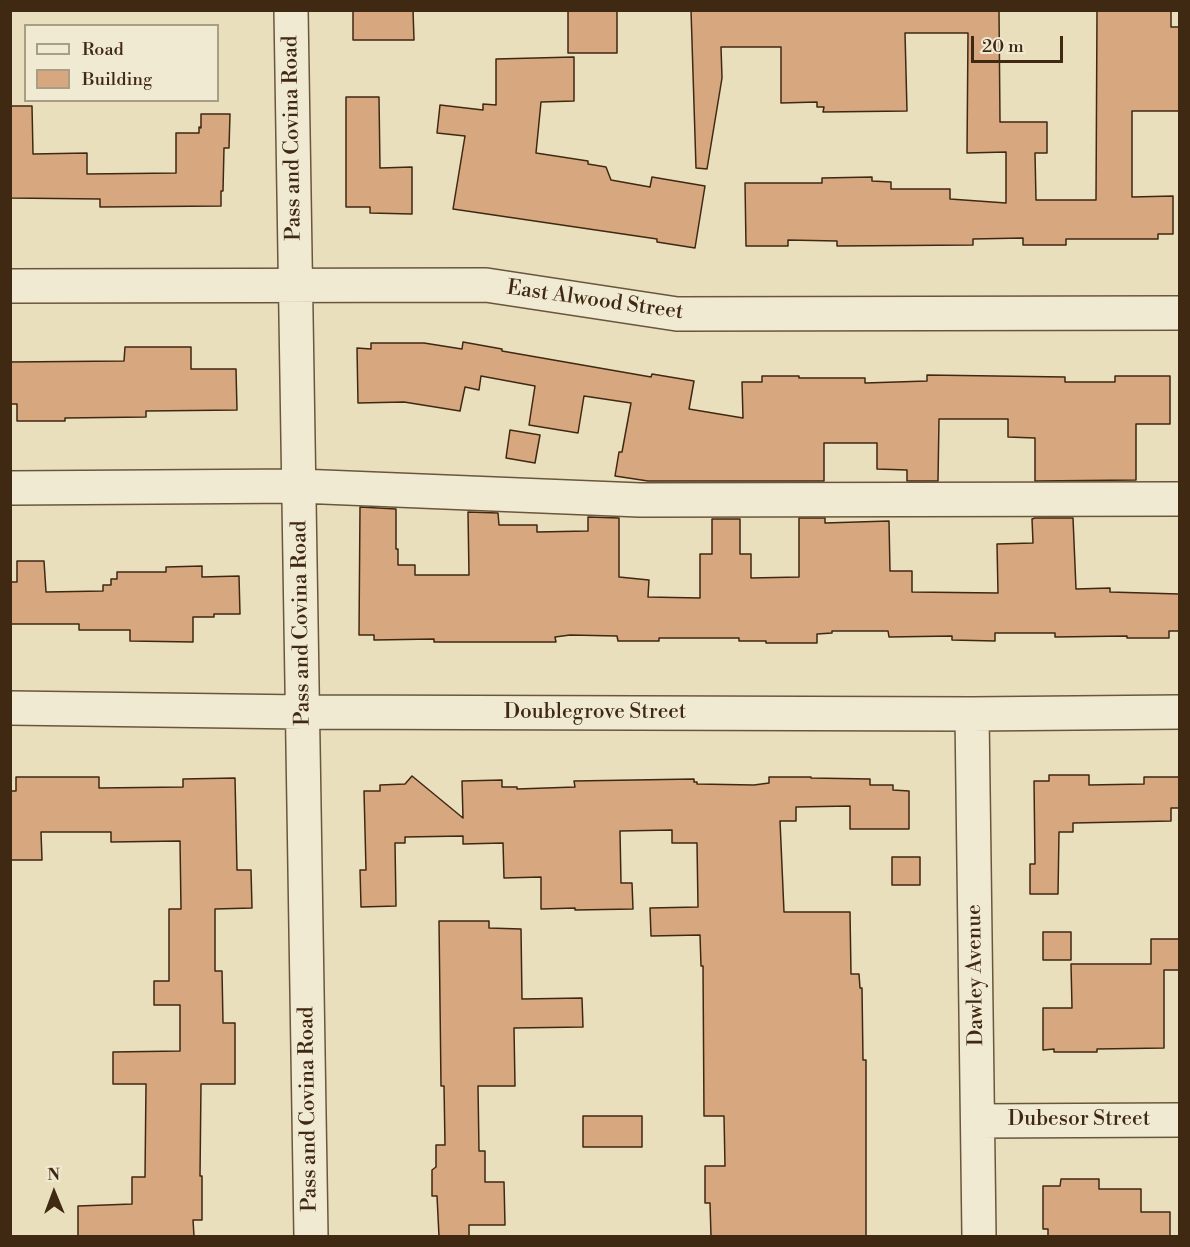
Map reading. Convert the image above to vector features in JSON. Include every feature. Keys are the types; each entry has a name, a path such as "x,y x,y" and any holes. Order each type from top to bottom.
{"street":[{"name":"Pass and Covina Road","path":"291,10 311,1236"},
{"name":"East Alwood Street","path":"10,286 486,285 677,314 1179,313"},
{"path":"10,488 299,486 640,500 1179,500"},
{"name":"Doublegrove Street","path":"10,708 303,712 972,714 1179,712"},
{"name":"Dawley Avenue","path":"972,714 979,1236"},
{"name":"Dubesor Street","path":"978,1121 1179,1120"}],"building":[{"path":"353,10 413,10 414,40 353,40"},
{"path":"568,10 617,10 617,53 568,53"},
{"path":"691,10 999,10 1000,122 1047,122 1047,153 1035,153 1036,200 1096,200 1097,10 1171,10 1171,27 1179,27 1179,111 1132,111 1132,197 1173,196 1173,234 1158,234 1158,239 1066,239 1066,245 1023,245 1023,238 973,239 973,245 837,246 837,241 788,240 788,246 746,246 745,183 822,183 822,178 872,177 872,181 891,182 891,189 950,189 950,199 1006,203 1006,152 967,153 968,33 905,33 907,111 823,112 824,107 817,107 817,102 781,103 781,47 721,47 722,78 707,169 696,168"},
{"path":"574,57 574,101 541,102 536,153 588,161 588,164 606,167 611,180 650,187 652,177 705,186 695,248 657,242 657,239 453,209 465,136 437,133 440,105 483,110 483,104 496,105 496,59"},
{"path":"346,97 379,97 380,168 412,167 412,214 370,213 370,207 346,207"},
{"path":"10,106 32,106 33,154 87,153 87,174 176,173 176,133 199,133 201,114 230,114 229,148 224,148 221,206 100,207 100,199 10,198"},
{"path":"463,342 651,377 652,374 694,381 689,409 743,418 742,382 762,382 762,376 865,378 865,383 927,381 927,375 1065,377 1065,382 1115,382 1115,376 1170,376 1170,424 1136,424 1136,480 1035,481 1035,438 1008,437 1008,419 939,419 938,481 907,481 907,470 877,469 877,443 824,443 824,481 648,481 615,476 631,403 584,396 578,433 529,425 535,386 481,376 479,390 465,387 460,411 404,402 358,403 357,348 371,349 371,343 424,343 462,349"},
{"path":"125,347 191,347 191,369 236,369 237,410 146,411 146,417 17,421 17,404 10,404 10,362 124,361"},
{"path":"510,430 540,435 535,463 506,458"},
{"path":"360,507 396,509 398,565 415,565 415,575 469,575 468,512 498,513 499,525 537,525 537,532 588,531 588,517 619,518 619,577 649,580 648,597 700,598 700,554 712,554 712,519 740,519 740,554 751,554 751,578 799,577 799,518 825,518 825,523 889,521 890,571 912,571 912,592 998,593 997,544 1033,543 1032,519 1073,518 1076,589 1110,588 1110,592 1179,594 1179,631 1169,631 1169,638 1055,637 1055,633 995,633 995,641 952,640 952,636 889,637 888,631 832,631 832,633 817,634 817,643 766,643 766,641 739,641 739,638 659,638 659,641 618,641 617,636 570,635 555,637 556,642 374,640 374,635 359,635"},
{"path":"17,561 44,561 46,592 103,591 103,585 111,585 111,579 117,579 117,572 166,572 166,567 202,566 202,577 239,576 240,614 193,617 193,642 130,641 130,630 79,630 79,624 10,624 10,582 17,582"},
{"path":"1049,775 1089,775 1089,785 1144,784 1144,777 1179,777 1179,808 1171,808 1171,821 1073,823 1073,832 1059,832 1058,894 1030,894 1030,864 1035,864 1034,781 1049,781"},
{"path":"412,776 463,818 462,781 502,780 502,787 517,787 517,789 575,787 574,781 694,779 697,784 754,785 769,783 769,777 811,777 870,779 870,785 893,785 893,790 909,791 909,829 850,829 850,806 796,807 796,821 780,821 784,912 850,912 851,974 859,974 860,988 862,988 863,1060 866,1060 866,1236 711,1236 710,1203 705,1203 705,1166 725,1166 724,1116 704,1116 703,966 701,966 700,935 651,936 650,908 698,907 697,843 672,843 672,830 620,831 621,883 632,883 633,909 575,910 575,908 541,909 541,877 504,878 503,843 463,844 463,836 405,837 405,843 395,843 396,906 361,907 360,870 366,870 364,791 380,791 380,785 405,784"},
{"path":"16,777 99,777 99,788 183,787 183,779 235,778 237,870 251,870 252,908 215,909 215,971 222,971 223,1023 235,1023 235,1084 201,1084 202,1220 193,1220 194,1236 78,1236 78,1206 132,1204 132,1177 145,1177 146,1084 113,1084 113,1052 180,1051 180,1005 154,1005 154,981 169,981 169,909 181,909 180,841 111,842 111,832 41,832 42,860 10,860 10,791 16,791"},
{"path":"892,857 920,857 920,885 892,885"},
{"path":"439,921 489,921 489,928 521,929 522,999 582,998 583,1027 514,1028 515,1086 478,1086 479,1151 485,1151 485,1182 504,1182 505,1225 469,1225 469,1236 439,1236 437,1196 432,1196 432,1170 436,1167 436,1145 445,1145 444,1086 441,1086"},
{"path":"1043,932 1071,932 1071,960 1043,960"},
{"path":"1151,939 1179,939 1179,970 1164,970 1164,1048 1097,1049 1097,1052 1043,1050 1043,1008 1072,1008 1071,964 1151,964"},
{"path":"583,1116 642,1116 642,1147 583,1147"},
{"path":"1061,1179 1099,1179 1099,1189 1141,1189 1141,1212 1170,1212 1170,1236 1048,1236 1048,1229 1043,1229 1043,1186 1060,1186"}]}
